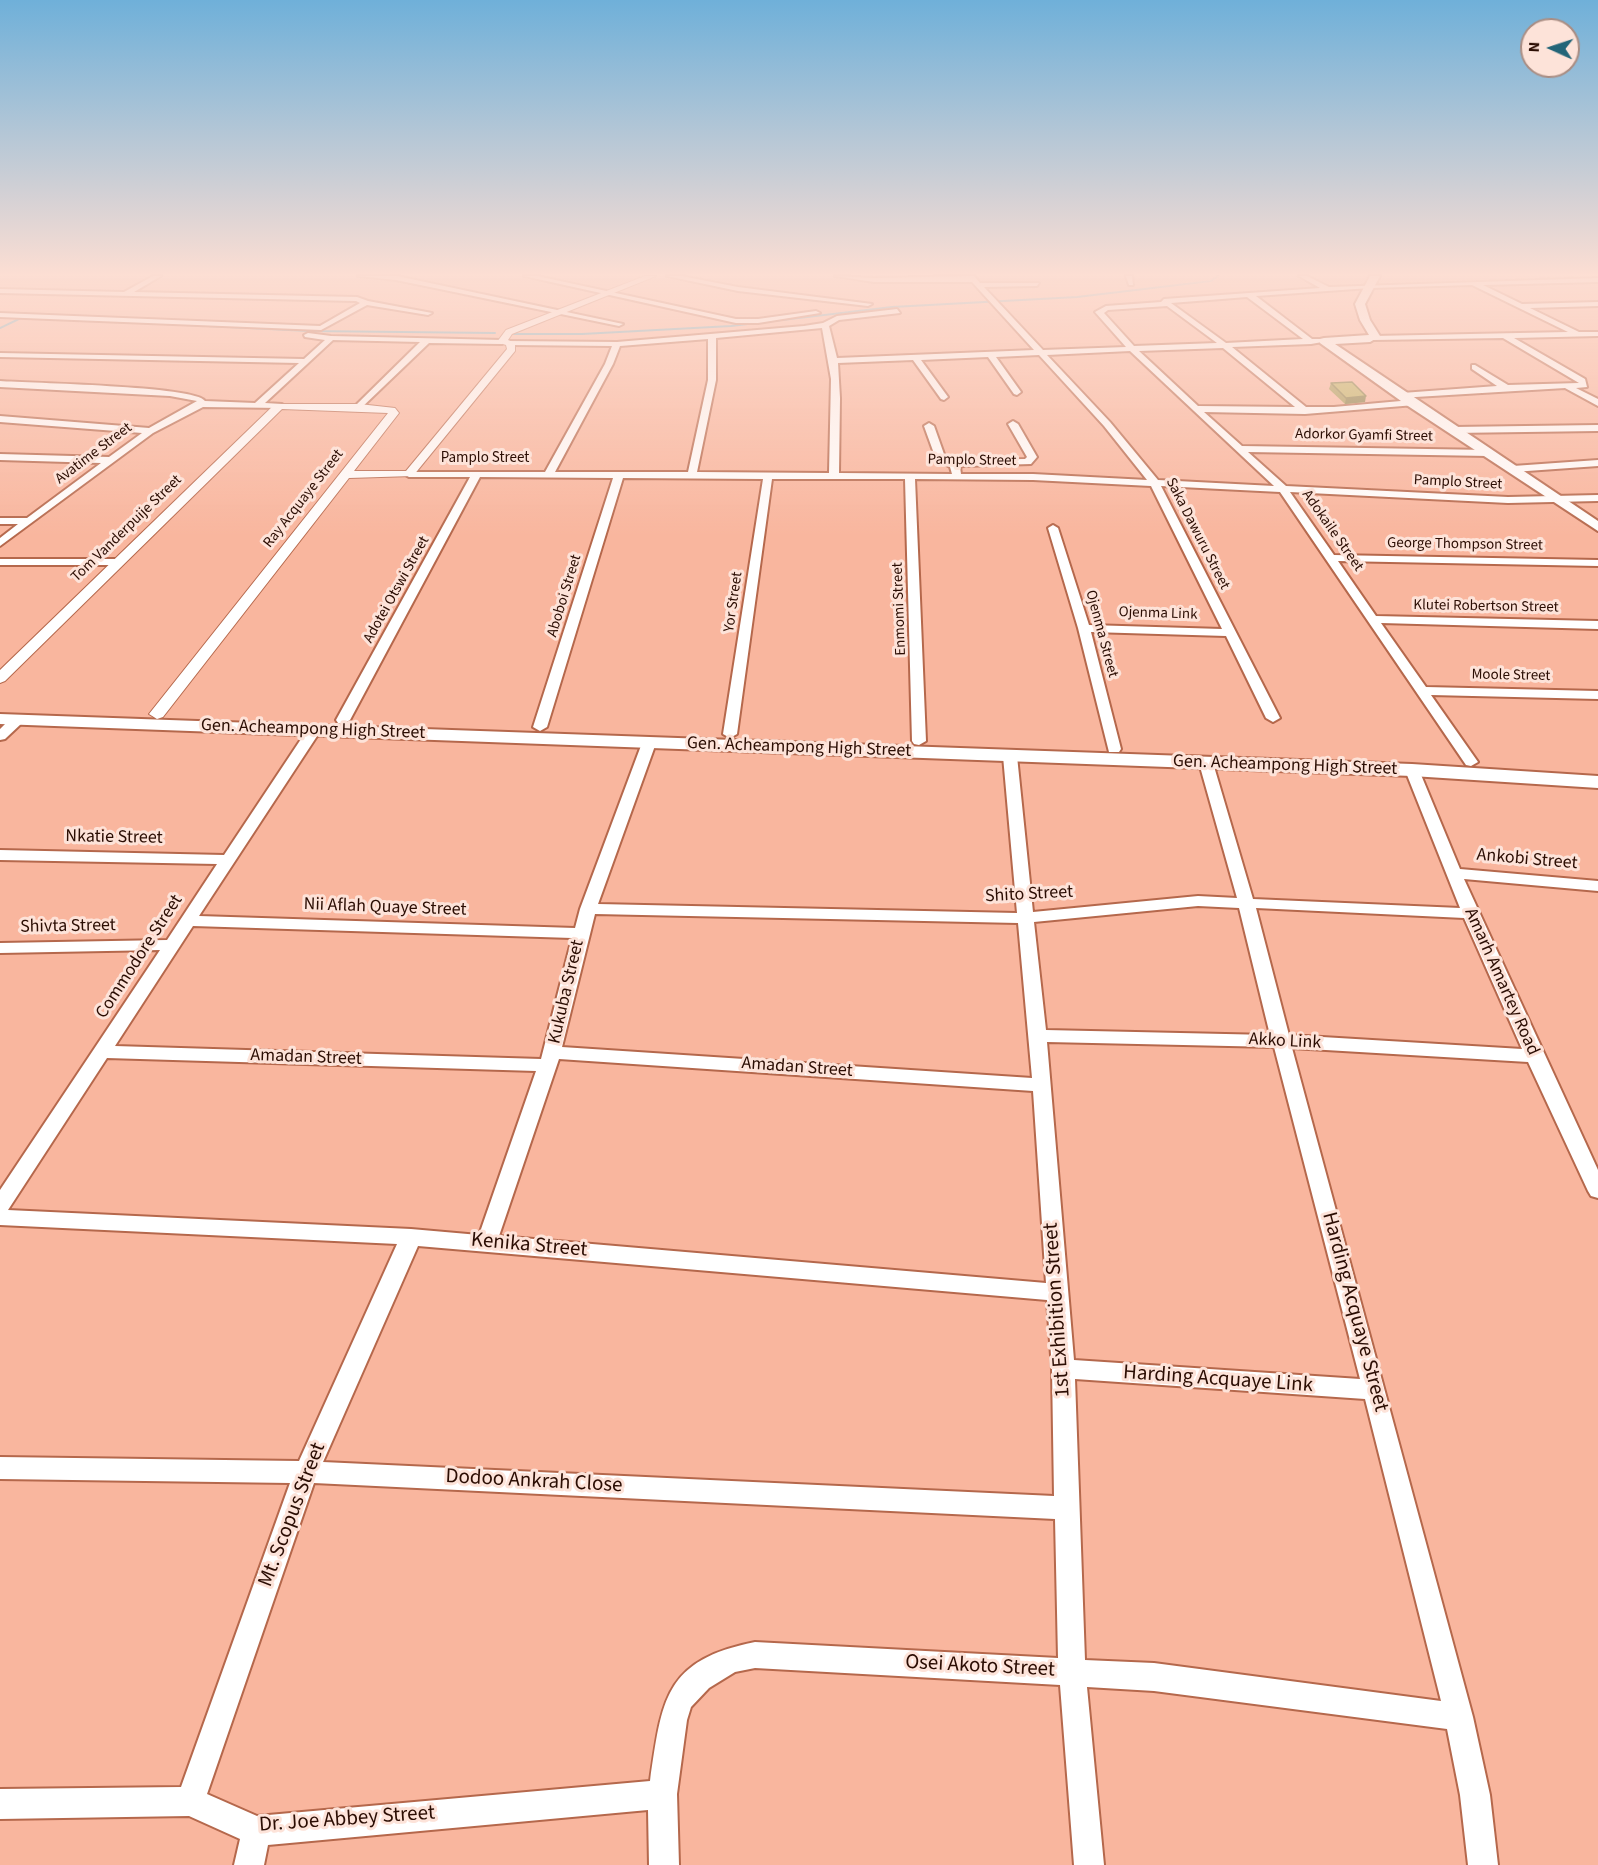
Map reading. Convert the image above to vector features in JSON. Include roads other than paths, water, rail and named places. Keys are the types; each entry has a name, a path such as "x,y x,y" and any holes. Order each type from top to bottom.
{"main road":[{"path":"1351,363 1598,527"},
{"name":"Gen. Acheampong High Street","path":"0,708 1471,762 1598,771"},
{"name":"Gen. Acheampong High Street","path":"8,719 1412,770 1598,782"}],"street":[{"path":"258,405 303,363"},
{"path":"359,407 404,363"},
{"path":"409,474 500,363"},
{"path":"549,474 609,363"},
{"path":"692,475 712,380 712,363"},
{"path":"832,363 834,475"},
{"path":"920,363 944,397"},
{"path":"997,363 1017,392"},
{"name":"Saka Dawuru Street","path":"1051,363 1107,424 1154,482 1273,718"},
{"name":"Adokaile Street","path":"1147,363 1283,489 1471,762"},
{"path":"1247,363 1305,411"},
{"path":"1195,409 1347,410 1506,388 1584,385 1582,381 1551,363"},
{"path":"1475,367 1506,388"},
{"path":"0,384 99,387 170,393 197,398 201,400 201,404"},
{"path":"1568,387 1598,403"},
{"name":"Avatime Street","path":"0,543 150,431 201,404 258,405"},
{"name":"Ray Acquaye Street","path":"157,714 394,413 387,409 359,407 258,405"},
{"name":"Tom Vanderpuije Street","path":"0,678 116,562 279,406"},
{"path":"0,419 80,423 150,431"},
{"path":"929,426 941,459 956,471 962,463 1028,462 1032,457 1013,424"},
{"path":"1453,430 1598,428"},
{"name":"Adorkor Gyamfi Street","path":"1239,449 1489,453"},
{"path":"0,457 111,460"},
{"path":"1512,469 1598,463"},
{"name":"Pamplo Street","path":"344,475 910,475 956,471 1477,499 1598,498"},
{"name":"Adotei Otswi Street","path":"343,720 477,474"},
{"name":"Aboboi Street","path":"540,727 618,475"},
{"name":"Yor Street","path":"730,734 768,475"},
{"name":"Enmomi Street","path":"910,475 919,741"},
{"path":"0,521 30,521"},
{"name":"Ojenma Street","path":"1053,528 1084,628 1114,749"},
{"name":"George Thompson Street","path":"1331,558 1598,563"},
{"path":"0,562 116,562"},
{"name":"Klutei Robertson Street","path":"1373,619 1598,625"},
{"name":"Ojenma Link","path":"1084,628 1231,633"},
{"name":"Moole Street","path":"1424,691 1598,695"},
{"path":"0,736 8,719"},
{"name":"Commodore Street","path":"0,1206 314,730"},
{"name":"Kukuba Street","path":"487,1242 550,1058 580,933 649,743"},
{"name":"1st Exhibition Street","path":"1010,756 1038,1036 1063,1369 1072,1671 1089,1865"},
{"name":"Harding Acquaye Street","path":"1206,763 1246,902 1459,1717 1475,1795 1483,1865"},
{"name":"Amarh Amartey Road","path":"1412,770 1533,1056 1598,1191"},
{"name":"Nkatie Street","path":"0,855 228,860"},
{"name":"Ankobi Street","path":"1454,873 1598,886"},
{"name":"Shito Street","path":"588,909 1026,918 1198,901 1471,913"},
{"name":"Nii Aflah Quaye Street","path":"187,921 580,933"},
{"name":"Shivta Street","path":"0,948 172,945"},
{"name":"Akko Link","path":"1038,1036 1281,1041 1533,1056"},
{"name":"Amadan Street","path":"101,1052 550,1058 1042,1085"},
{"name":"Kenika Street","path":"0,1217 487,1242 1056,1292"},
{"name":"Mt. Scopus Street","path":"190,1801 306,1472 411,1237"},
{"name":"Harding Acquaye Link","path":"1063,1369 1374,1390"},
{"name":"Dodoo Ankrah Close","path":"0,1468 306,1472 1068,1508"},
{"name":"Osei Akoto Street","path":"664,1865 662,1794 673,1720 680,1699 699,1678 731,1660 755,1655 1154,1677 1459,1717"},
{"name":"Dr. Joe Abbey Street","path":"0,1804 190,1801 256,1831 662,1794"},
{"path":"249,1865 256,1831"}]}
